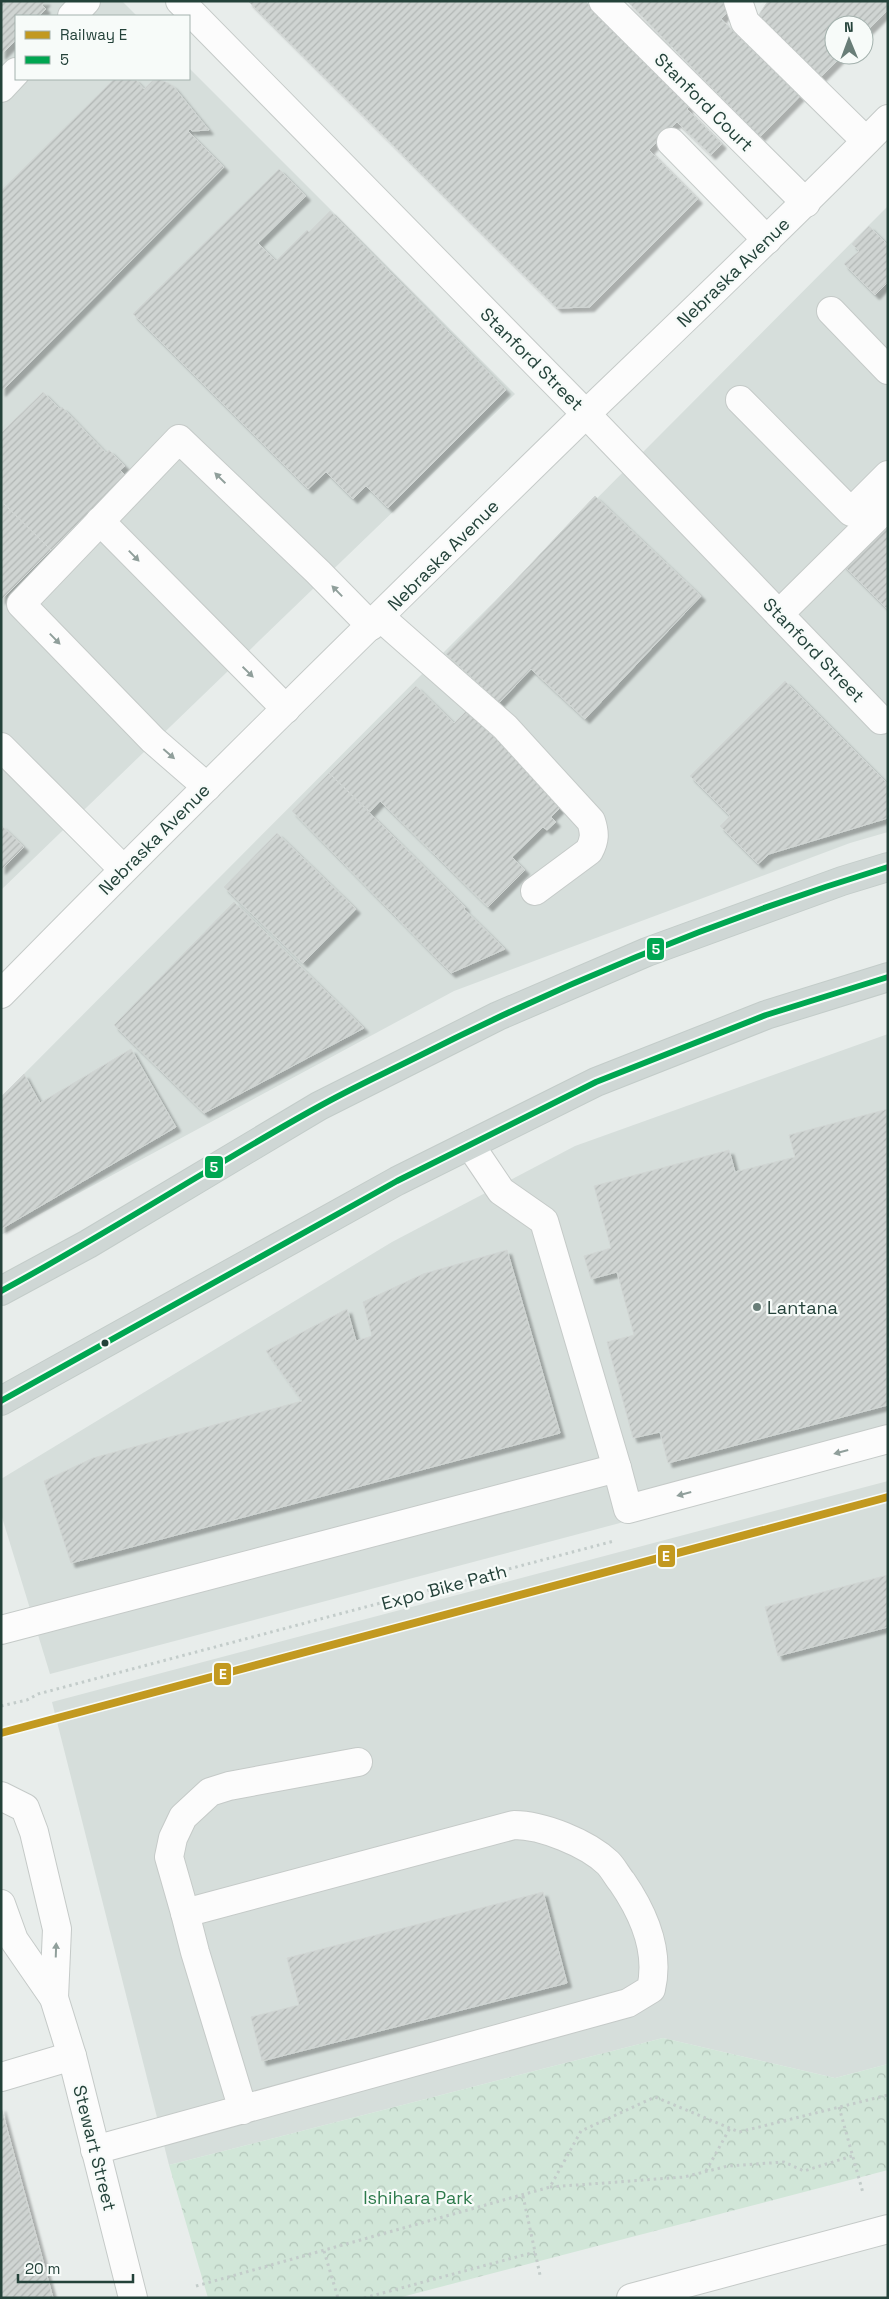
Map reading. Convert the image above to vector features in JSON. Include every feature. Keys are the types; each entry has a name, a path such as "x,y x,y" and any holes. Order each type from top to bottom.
{"main road":[{"path":"1,1291 88,1244 319,1106 498,1016 647,952 842,881 888,867"},
{"path":"1,1401 388,1186 596,1082 766,1015 888,976"}],"street":[{"path":"73,15 86,1"},
{"name":"Stanford Street","path":"180,1 586,414 881,720"},
{"name":"Stanford Court","path":"603,1 806,203"},
{"path":"738,1 745,22 866,141"},
{"path":"1,88 15,73"},
{"name":"Nebraska Avenue","path":"1,994 207,786 586,414 806,203 888,119"},
{"path":"671,142 767,240"},
{"path":"831,311 888,370"},
{"path":"740,400 851,512 888,474"},
{"path":"207,786 153,740 21,604 179,439 318,572 505,727 591,821 594,841 589,851 535,891"},
{"path":"779,614 888,506"},
{"path":"100,521 286,709"},
{"path":"1,747 124,869"},
{"path":"470,1145 501,1191 544,1221 628,1510 888,1439"},
{"path":"1,1630 617,1468"},
{"path":"243,2110 194,1952 170,1857 171,1848 183,1817 210,1792 229,1786 358,1762"},
{"name":"Stewart Street","path":"1,1796 25,1808 34,1832 57,1929 54,1998"},
{"path":"95,2150 628,2003 651,1989 655,1972 651,1938 633,1898 608,1864 574,1842 530,1825 514,1825 185,1913"},
{"name":"Stewart Street","path":"1,1904 14,1940 54,1998 72,2056 133,2298"},
{"path":"1,2077 72,2056"},
{"path":"631,2298 888,2229"}],"path":[{"name":"Expo Bike Path","path":"1,1706 27,1700 38,1694 618,1540"},
{"path":"550,2188 581,2131 656,2097 739,2132 888,2095"},
{"path":"839,2107 863,2193"},
{"path":"706,2171 730,2128"},
{"path":"196,2286 550,2188 684,2177 728,2166 784,2162 804,2171 852,2156"},
{"path":"523,2196 540,2275"},
{"path":"324,2251 338,2298"},
{"path":"364,2298 535,2252"}],"shaded area":[{"path":"1,1 122,1 136,15 15,15 15,80 190,80 190,69 515,394 1,890"},
{"path":"888,206 888,832 850,843 454,991 1,1235 1,1097"},
{"path":"888,1034 888,1452 50,1674 1,1514 1,1479 392,1242 575,1146"},
{"path":"888,1481 888,2064 835,2078 663,2038 169,2165 52,1702"}],"green space":[{"name":"Ishihara Park","path":"663,2038 835,2078 888,2064 888,2170 398,2298 208,2298 169,2165"}],"building":[{"path":"1,1 46,1 42,5 46,9 40,15 15,15 15,41 1,55"},
{"path":"248,1 585,1 690,106 687,109 722,144 711,155 677,122 649,150 698,199 590,307 557,308"},
{"path":"627,1 723,1 731,9 721,19 800,96 760,137"},
{"path":"768,1 888,1 888,10 874,24 874,15 824,15 824,65 833,65 818,80 759,17"},
{"path":"113,80 136,80 144,89 152,81 156,80 162,80 173,86 209,130 192,131 190,129 188,131 224,167 1,392 1,191"},
{"path":"279,169 306,196 258,243 276,261 307,230 309,232 330,211 506,390 388,508 366,486 353,499 326,472 308,489 133,314"},
{"path":"869,226 888,245 888,282 875,295 844,264 859,251 852,244"},
{"path":"43,392 60,409 62,407 106,453 109,450 125,466 120,470 126,476 51,550 1,501 1,433"},
{"path":"595,496 701,596 585,719 531,669 499,703 446,654"},
{"path":"1,501 51,550 1,600"},
{"path":"888,518 888,610 842,564"},
{"path":"785,681 888,784 888,818 769,854 758,864 720,826 730,816 690,776"},
{"path":"416,686 454,723 467,710 563,805 551,817 556,822 547,830 543,827 512,857 525,870 488,907 380,801 370,812 329,773"},
{"path":"329,773 505,949 451,973 292,811"},
{"path":"1,825 24,847 1,870"},
{"path":"277,833 356,909 303,963 224,887"},
{"path":"234,902 364,1028 204,1113 114,1025"},
{"path":"131,1049 176,1127 1,1229 1,1097 24,1074 40,1103"},
{"name":"Lantana","path":"888,1109 888,1405 668,1463 660,1432 633,1438 607,1342 634,1335 617,1272 591,1279 584,1256 611,1248 594,1186 729,1150 735,1172 795,1157 789,1135"},
{"path":"507,1250 560,1433 71,1563 44,1481 93,1458 302,1401 266,1351 347,1309 356,1341 372,1336 363,1302 423,1274"},
{"path":"888,1575 888,1627 778,1656 765,1607"},
{"path":"543,1892 567,1983 262,2061 251,2017 299,2005 287,1958"},
{"path":"1,2107 53,2298 1,2298"}],"rail line":[{"name":"E","path":"1,1733 888,1497"}],"transit line":[{"name":"5","path":"1,1291 318,1107 472,1030 647,952 767,907 888,867"},
{"name":"5","path":"1,1401 397,1181 596,1082 766,1015 888,977"}],"place":[{"name":"Lantana","path":"757,1307"}]}
